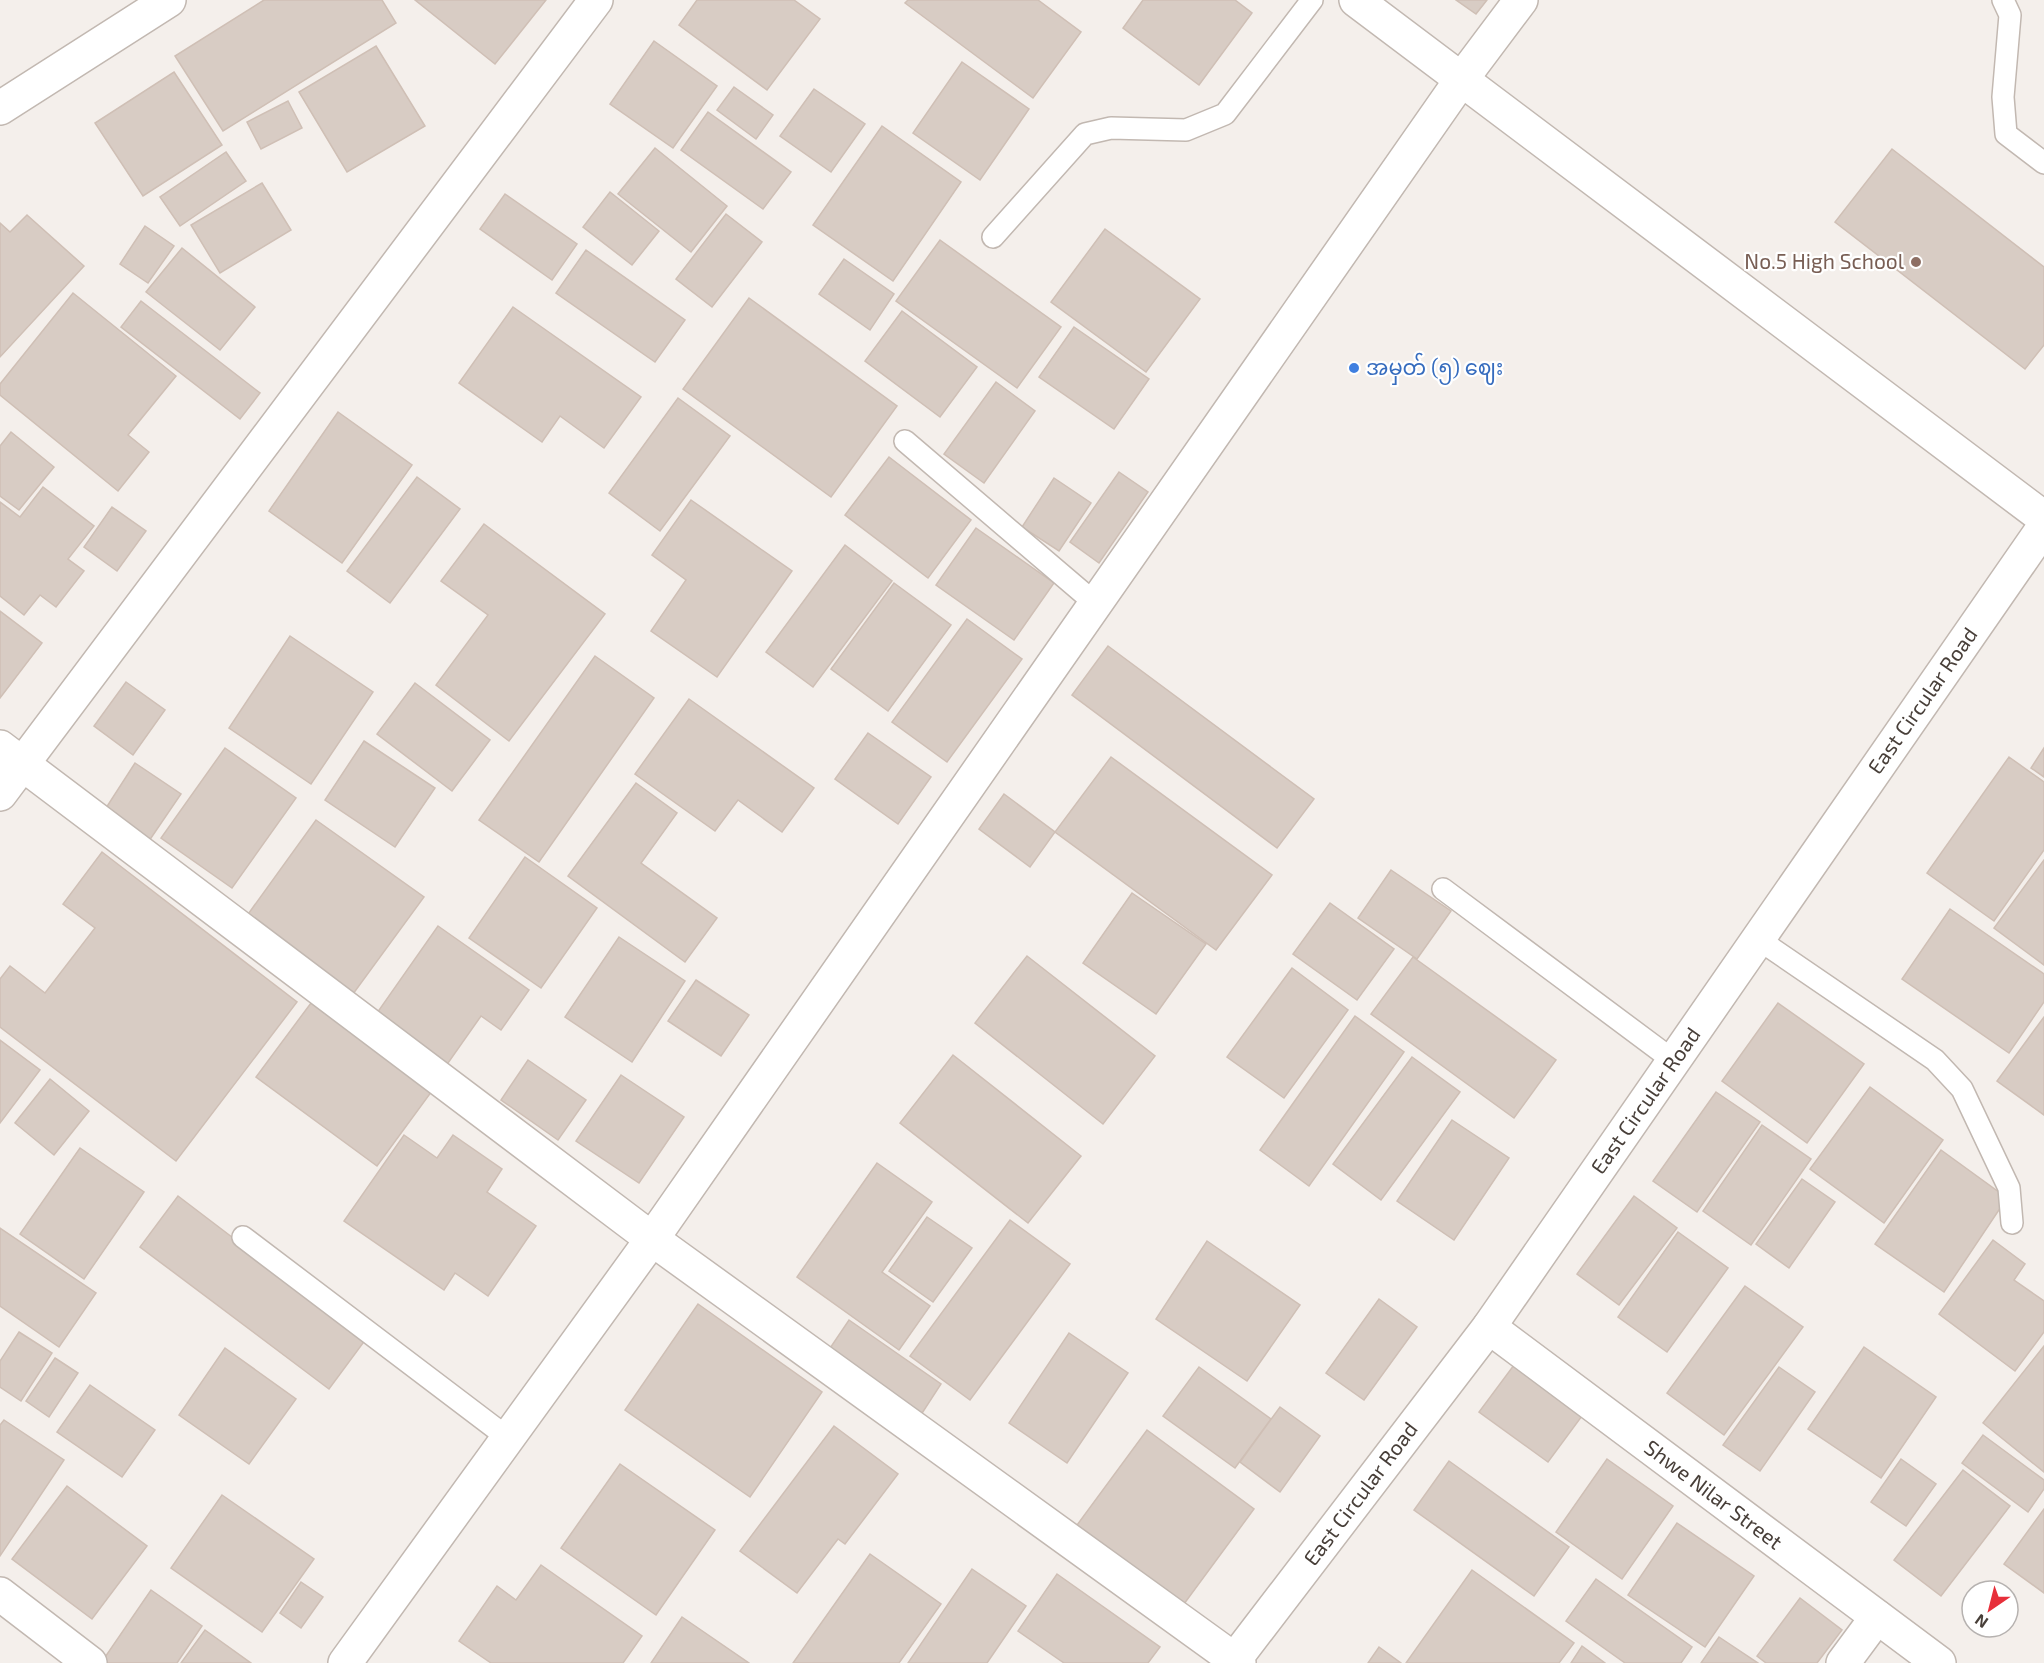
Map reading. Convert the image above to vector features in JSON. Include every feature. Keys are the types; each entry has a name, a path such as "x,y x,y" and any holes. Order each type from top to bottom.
{"street":[{"path":"0,108 169,0"},
{"path":"0,794 11,755 596,0"},
{"path":"1356,0 2044,518"},
{"path":"345,1663 652,1239 1461,80 1521,0"},
{"name":"East Circular Road","path":"1235,1662 1489,1327 2044,527"},
{"path":"11,755 652,1239 1235,1662"},
{"name":"Shwe Nilar Street","path":"1489,1327 1939,1663"},
{"path":"0,1594 90,1663"},
{"path":"1843,1663 1877,1617"}],"lane":[{"path":"993,237 1085,134 1111,128 1186,130 1226,114 1312,0"},
{"path":"2003,0 2010,15 2003,97 2006,134 2044,163"},
{"path":"904,441 1096,604"},
{"path":"1443,889 1674,1061"},
{"path":"1758,939 1935,1060 1962,1089 2009,1188 2012,1223"},
{"path":"243,1237 508,1438"}],"building":[{"path":"264,0 382,0 396,23 223,131 175,56"},
{"path":"415,0 546,0 495,64"},
{"path":"697,0 794,0 820,19 767,90 679,25"},
{"path":"908,0 1038,0 1081,32 1033,98 905,3"},
{"path":"1143,0 1235,0 1252,13 1199,85 1123,28"},
{"path":"1456,0 1487,0 1476,14"},
{"path":"654,41 717,86 673,148 610,104"},
{"path":"376,46 425,126 347,172 299,92"},
{"path":"962,62 1029,109 980,180 913,133"},
{"path":"174,72 222,145 143,196 95,123"},
{"path":"734,87 773,115 756,139 717,110"},
{"path":"814,89 865,124 831,172 780,136"},
{"path":"288,101 302,128 261,149 247,122"},
{"path":"708,112 791,172 763,209 681,150"},
{"path":"882,126 961,182 893,281 813,225"},
{"path":"655,148 727,206 691,252 618,194"},
{"path":"1892,149 2044,267 2044,345 2025,369 1835,222"},
{"path":"226,152 246,181 180,226 160,197"},
{"path":"262,183 291,230 220,273 191,225"},
{"path":"610,192 659,231 632,265 583,227"},
{"path":"505,194 577,244 552,280 480,229"},
{"path":"726,214 762,242 712,307 676,279"},
{"path":"27,215 84,266 0,357 0,223 10,232"},
{"path":"145,226 174,246 148,283 120,264"},
{"path":"1105,229 1200,299 1146,372 1051,302"},
{"path":"940,240 1061,327 1017,388 896,301"},
{"path":"182,248 255,307 220,350 146,292"},
{"path":"586,250 685,320 655,362 556,293"},
{"path":"844,259 894,294 870,330 819,294"},
{"path":"73,293 176,376 128,435 149,452 118,491 0,395 0,384"},
{"path":"749,298 897,406 831,497 683,389"},
{"path":"141,301 260,393 240,419 121,327"},
{"path":"513,307 641,397 604,448 560,416 542,442 459,383"},
{"path":"902,311 977,367 940,417 865,361"},
{"path":"1074,327 1149,379 1114,429 1039,377"},
{"path":"996,382 1035,411 984,483 944,454"},
{"path":"678,398 730,436 660,531 609,493"},
{"path":"338,412 412,465 342,563 269,511"},
{"path":"11,432 54,467 19,510 0,496 0,446"},
{"path":"889,457 971,520 928,578 845,515"},
{"path":"1119,472 1148,492 1099,563 1070,542"},
{"path":"417,477 460,509 390,603 347,571"},
{"path":"1054,478 1091,503 1059,551 1022,527"},
{"path":"43,487 94,526 68,559 84,571 56,607 40,595 24,615 0,596 0,502 20,517"},
{"path":"691,500 792,571 717,677 651,631 686,580 652,555"},
{"path":"112,507 146,531 117,571 84,547"},
{"path":"484,524 605,614 509,741 436,685 488,615 441,581"},
{"path":"976,528 1054,583 1014,640 936,585"},
{"path":"845,545 892,581 813,687 766,652"},
{"path":"894,583 951,625 888,711 831,669"},
{"path":"0,611 42,643 0,698"},
{"path":"967,619 1022,659 947,762 892,722"},
{"path":"290,636 373,692 311,784 229,728"},
{"path":"1108,646 1314,799 1277,848 1072,695"},
{"path":"595,656 654,698 539,862 479,820"},
{"path":"126,682 165,710 133,755 94,726"},
{"path":"415,683 490,740 452,791 377,734"},
{"path":"689,699 814,788 782,832 738,800 715,831 635,774"},
{"path":"868,733 931,777 898,824 835,779"},
{"path":"364,741 435,788 395,847 325,800"},
{"path":"225,748 296,798 232,888 161,838"},
{"path":"2044,748 2044,777 2031,768"},
{"path":"1111,757 1272,875 1216,950 1055,832"},
{"path":"2009,757 2044,782 2044,850 1994,921 1927,873"},
{"path":"135,763 181,794 149,841 104,811"},
{"path":"636,783 677,813 641,863 717,918 685,962 568,876"},
{"path":"1004,794 1055,832 1030,867 979,829"},
{"path":"316,820 424,897 353,994 246,917"},
{"path":"102,852 297,1002 176,1161 0,1027 0,979 10,966 45,993 95,928 63,904"},
{"path":"525,857 597,908 541,988 469,938"},
{"path":"2044,860 2044,965 1994,928"},
{"path":"1391,870 1451,911 1417,959 1358,918"},
{"path":"1132,893 1206,944 1156,1014 1083,963"},
{"path":"1330,903 1394,949 1357,1000 1293,954"},
{"path":"1950,909 2044,974 2044,1002 2009,1053 1902,979"},
{"path":"438,926 529,990 501,1030 481,1016 441,1073 370,1023"},
{"path":"619,937 685,981 632,1062 565,1017"},
{"path":"1027,956 1155,1056 1103,1124 975,1023"},
{"path":"1413,957 1556,1060 1514,1118 1371,1014"},
{"path":"1292,968 1348,1010 1284,1098 1227,1057"},
{"path":"696,980 749,1015 721,1056 668,1021"},
{"path":"311,1003 432,1091 377,1166 256,1077"},
{"path":"1778,1003 1864,1064 1807,1143 1722,1081"},
{"path":"1355,1016 1404,1052 1309,1186 1260,1150"},
{"path":"2044,1017 2044,1115 1997,1081"},
{"path":"0,1040 40,1070 0,1123"},
{"path":"953,1055 1081,1156 1028,1223 900,1123"},
{"path":"1412,1057 1460,1092 1381,1200 1333,1164"},
{"path":"528,1060 586,1100 558,1140 501,1100"},
{"path":"621,1075 684,1117 639,1183 576,1141"},
{"path":"50,1079 89,1111 54,1155 15,1123"},
{"path":"1870,1087 1943,1140 1884,1223 1810,1169"},
{"path":"1716,1092 1760,1122 1697,1212 1653,1181"},
{"path":"1452,1120 1509,1158 1454,1240 1397,1201"},
{"path":"1762,1125 1811,1159 1751,1245 1703,1211"},
{"path":"404,1135 437,1158 453,1135 502,1169 487,1192 536,1226 488,1296 455,1273 444,1290 344,1221"},
{"path":"80,1148 144,1192 84,1279 20,1234"},
{"path":"1941,1150 2007,1198 1944,1292 1875,1244"},
{"path":"877,1163 932,1202 882,1272 930,1306 899,1350 797,1277"},
{"path":"1802,1179 1835,1202 1789,1268 1756,1244"},
{"path":"178,1196 366,1339 329,1389 140,1247"},
{"path":"1634,1196 1677,1228 1619,1305 1577,1274"},
{"path":"927,1217 972,1248 933,1302 889,1271"},
{"path":"1010,1220 1070,1264 970,1400 910,1356"},
{"path":"0,1228 96,1293 59,1347 0,1306"},
{"path":"1678,1232 1728,1268 1667,1352 1618,1317"},
{"path":"1993,1240 2025,1264 2014,1280 2044,1301 2044,1332 2015,1371 1939,1314"},
{"path":"1207,1241 1300,1305 1247,1381 1156,1319"},
{"path":"1745,1286 1803,1327 1724,1435 1667,1393"},
{"path":"1379,1299 1417,1327 1364,1400 1326,1373"},
{"path":"698,1304 822,1392 750,1497 625,1410"},
{"path":"849,1320 941,1384 917,1421 824,1357"},
{"path":"19,1332 52,1353 21,1401 0,1387 0,1361"},
{"path":"1069,1333 1128,1373 1067,1463 1009,1423"},
{"path":"2044,1346 2044,1472 1983,1423"},
{"path":"1864,1347 1936,1397 1881,1478 1808,1429"},
{"path":"225,1348 296,1399 249,1464 179,1415"},
{"path":"55,1358 78,1373 49,1417 26,1401"},
{"path":"1514,1365 1582,1416 1548,1462 1479,1412"},
{"path":"1199,1367 1271,1419 1235,1468 1163,1416"},
{"path":"1779,1367 1815,1392 1760,1471 1723,1445"},
{"path":"90,1385 155,1430 122,1477 57,1432"},
{"path":"1280,1407 1320,1436 1280,1492 1240,1462"},
{"path":"4,1420 64,1460 0,1556 0,1425"},
{"path":"834,1426 898,1474 845,1544 838,1539 797,1593 740,1551"},
{"path":"1147,1430 1254,1509 1184,1604 1077,1525"},
{"path":"1983,1435 2044,1480 2044,1489 2028,1512 1962,1463"},
{"path":"1607,1459 1673,1506 1622,1579 1556,1532"},
{"path":"1901,1459 1936,1484 1906,1526 1871,1502"},
{"path":"1449,1461 1569,1547 1534,1596 1414,1510"},
{"path":"620,1464 715,1530 656,1615 561,1548"},
{"path":"1963,1470 2010,1506 1941,1596 1894,1560"},
{"path":"67,1486 147,1546 92,1619 12,1559"},
{"path":"222,1495 314,1559 262,1632 171,1568"},
{"path":"2044,1509 2044,1593 2004,1564"},
{"path":"1677,1523 1754,1576 1705,1647 1628,1595"},
{"path":"870,1554 941,1604 899,1663 793,1663"},
{"path":"541,1565 642,1636 623,1663 491,1663 459,1641 497,1586 516,1600"},
{"path":"972,1569 1026,1606 987,1663 908,1663"},
{"path":"1472,1570 1574,1643 1559,1663 1406,1663"},
{"path":"1057,1574 1160,1647 1148,1663 1064,1663 1018,1631"},
{"path":"1596,1579 1692,1647 1681,1663 1625,1663 1566,1621"},
{"path":"301,1582 323,1597 301,1628 280,1613"},
{"path":"151,1590 202,1626 177,1663 101,1663"},
{"path":"1800,1598 1842,1630 1817,1663 1766,1663 1757,1656"},
{"path":"682,1617 749,1663 651,1663"},
{"path":"205,1630 251,1663 181,1663"},
{"path":"1719,1637 1758,1663 1701,1663"},
{"path":"1582,1646 1605,1663 1571,1663"},
{"path":"1379,1647 1401,1663 1368,1663"}],"place":[{"name":"No.5 High School","path":"1916,262"},
{"name":"အမှတ် (၅) ဈေး","path":"1354,368"}]}
